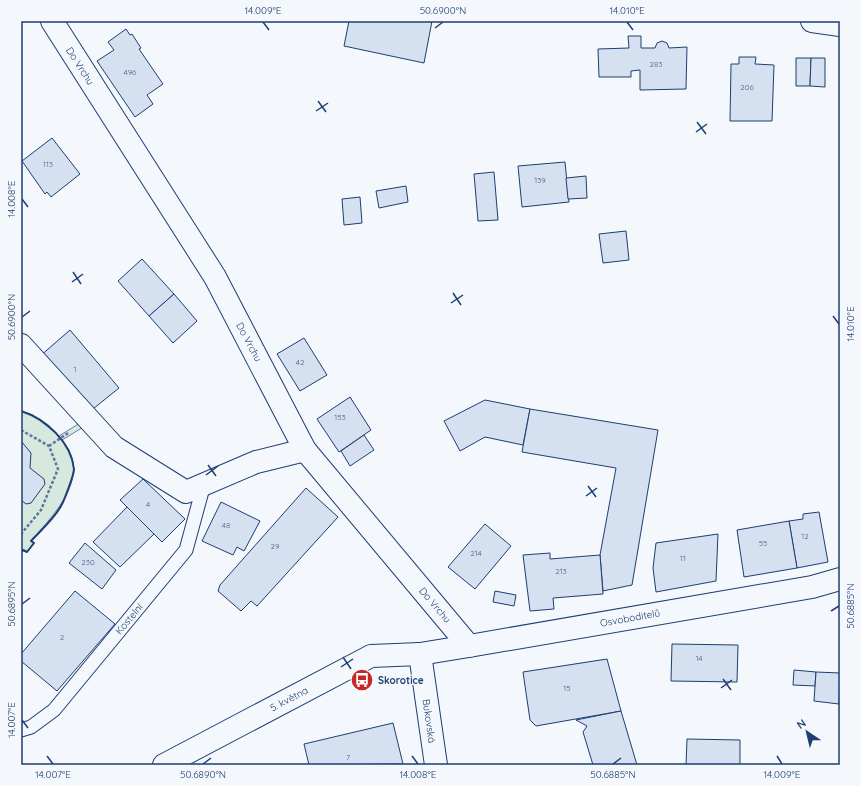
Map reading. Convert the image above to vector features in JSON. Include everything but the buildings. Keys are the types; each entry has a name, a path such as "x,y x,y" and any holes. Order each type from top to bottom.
{"street":[{"name":"Do Vrchu","path":"52,21 215,277 305,450 469,646"},
{"path":"812,21 840,25"},
{"path":"21,345 114,447 186,492 256,462 305,450"},
{"name":"Osvoboditelů","path":"420,654 812,587 840,579"},
{"name":"5. května","path":"164,765 372,656 420,654"},
{"name":"Bukovská","path":"420,654 436,765"}],"lane":[{"name":"Kostelní","path":"21,730 31,727 54,710 186,550 204,484"}],"path":[{"path":"21,430 49,446 58,469 41,510 21,534"}],"shaded area":[{"path":"21,411 33,415 59,436 80,423 85,426 62,440 71,454 73,467 72,481 67,494 50,519 31,541 34,543 27,552 24,550 21,553"}],"wall":[{"path":"21,411 39,420 56,433 68,450 74,469 66,494 58,511 31,541 34,543 27,552 23,550 21,553"}],"place":[{"name":"Skorotice","path":"362,680"}]}
